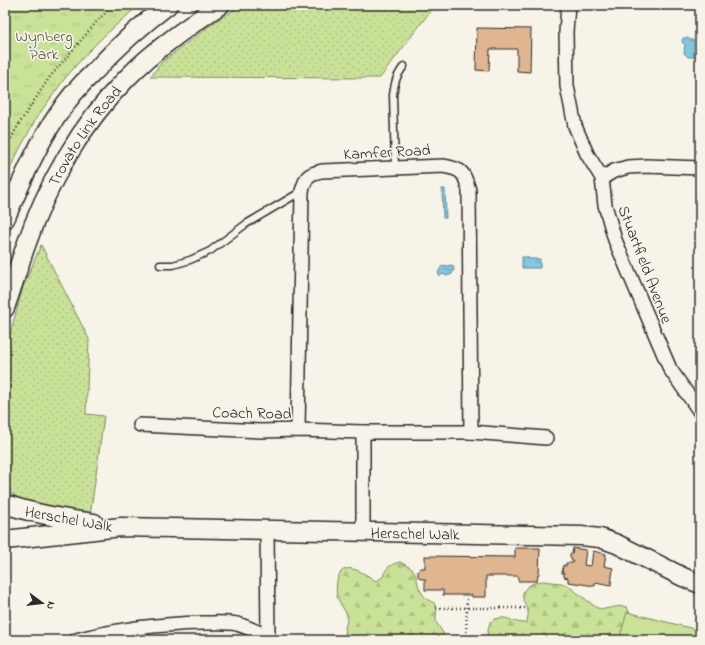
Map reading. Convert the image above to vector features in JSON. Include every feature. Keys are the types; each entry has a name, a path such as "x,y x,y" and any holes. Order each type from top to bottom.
{"main road":[{"name":"Trovato Link Road","path":"5,219 39,145 65,105 78,89 128,37 168,5"},
{"name":"Trovato Link Road","path":"5,308 25,247 48,193 64,162 102,105 127,77 152,55 220,5"},
{"name":"Herschel Walk","path":"9,503 60,518 121,527 591,537 617,544 700,584"},
{"name":"Herschel Walk","path":"5,540 121,527"}],"street":[{"name":"Stuartfield Avenue","path":"568,5 566,32 567,86 575,126 587,154 602,178 605,205 615,240 670,369 700,412"},
{"name":"Kamfer Road","path":"298,430 302,191 306,179 313,173 322,171 443,166 455,168 462,172 469,190 471,432"},
{"path":"602,178 628,167 647,166 700,168"},
{"name":"Coach Road","path":"140,426 261,431 471,432 546,438"},
{"path":"363,432 363,532"},
{"path":"76,640 135,628 211,623 236,624 248,628 268,639 267,530"}],"lane":[{"path":"395,168 395,83 397,75 404,66"},
{"path":"160,265 173,265 190,260 210,251 246,224 302,191"}],"path":[{"path":"5,148 49,78 99,19 114,5"},
{"path":"466,640 467,596"},
{"path":"436,608 527,608"}],"shaded area":[{"path":"218,632 230,640 150,640 164,638"}],"green space":[{"name":"Wynberg Park","path":"5,5 139,5 105,35 66,77 37,117 5,179"},
{"path":"241,5 435,5 380,78 150,77 162,62 209,26"},
{"path":"41,245 89,339 86,414 104,416 90,517 33,503 13,495 5,489 5,352 23,287"},
{"path":"400,562 410,567 414,571 422,594 434,603 437,609 436,622 443,633 445,640 346,640 345,628 347,615 336,592 337,580 341,572 345,569 356,570 376,581 383,577 389,567"},
{"path":"542,581 567,585 597,608 605,609 619,606 627,607 629,611 629,619 622,640 489,640 487,635 490,622 495,619 504,618 520,623 526,623 528,613 523,600 524,591 532,584"},
{"path":"627,612 698,630 696,640 619,640"}],"water":[{"path":"683,38 694,40 694,57 688,57 684,53 685,45 682,42"},
{"path":"442,189 445,189 446,218 443,218"},
{"path":"522,257 528,257 528,259 540,259 540,268 522,268"},
{"path":"445,265 453,266 454,269 452,274 447,276 443,274 440,276 438,273 441,267"}],"building":[{"path":"477,28 531,29 530,72 517,71 517,49 490,49 489,71 476,70"},
{"path":"515,548 540,548 539,574 537,581 518,581 518,576 486,576 486,597 472,597 472,595 443,595 443,590 425,590 425,579 421,579 418,576 418,571 421,568 425,568 425,556 515,557"},
{"path":"573,548 586,550 584,565 591,566 593,551 606,554 604,566 613,568 611,585 595,582 595,586 568,582 568,578 564,577 564,573 562,573 563,565 566,566 566,563 573,563 570,554 572,554"}]}
